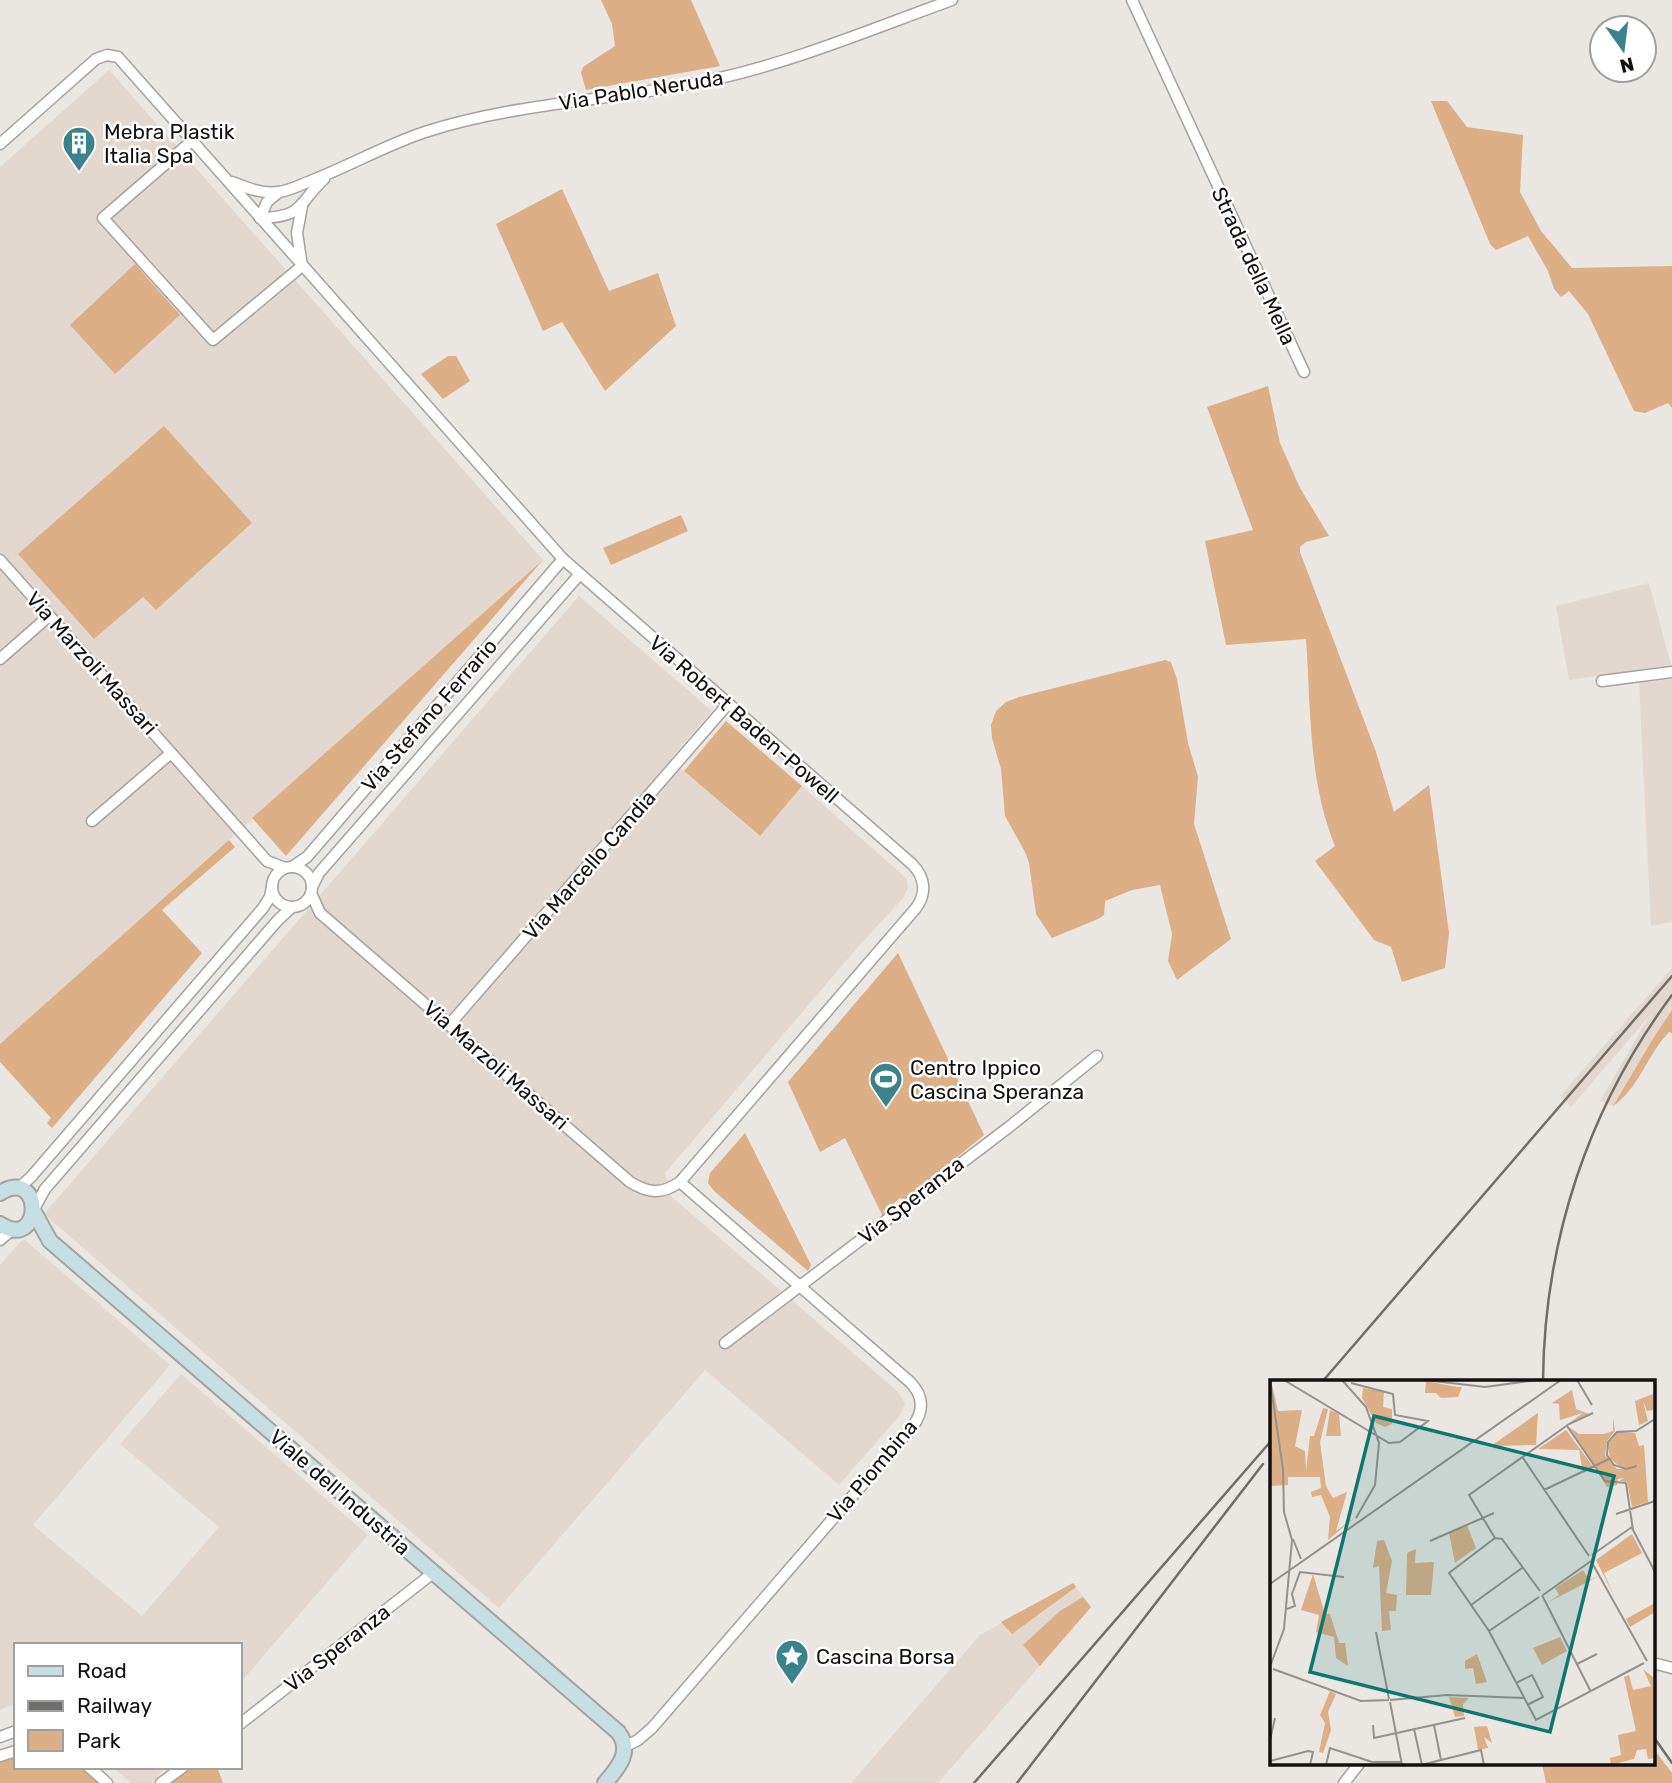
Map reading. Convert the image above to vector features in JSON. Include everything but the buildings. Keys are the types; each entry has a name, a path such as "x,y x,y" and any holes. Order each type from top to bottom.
{"street":[{"name":"Via Pablo Neruda","path":"279,192 330,173 403,140 454,123 505,112 679,86 738,74 807,53 952,0"},
{"name":"Strada della Mella","path":"1132,0 1304,372"},
{"name":"Via Robert Baden-Powell","path":"0,144 96,59 115,55 123,61 563,559 915,867 922,877 923,892 919,905 680,1182"},
{"path":"193,140 103,218 213,340 302,266 297,233 302,206 330,173"},
{"path":"229,180 253,190 279,192"},
{"path":"279,192 267,202 260,218 281,217 302,206"},
{"name":"Via Stefano Ferrario","path":"289,867 307,857 563,559"},
{"name":"Via Marzoli Massari","path":"0,560 267,861 272,884"},
{"name":"Via Stefano Ferrario","path":"312,890 319,873 579,575"},
{"path":"0,659 49,615"},
{"path":"1602,681 1672,672"},
{"name":"Via Marcello Candia","path":"449,1025 728,704"},
{"path":"92,821 172,753"},
{"name":"Via Marzoli Massari","path":"267,861 289,867"},
{"path":"0,1240 10,1228 29,1223 44,1189 277,921 304,903 312,890 308,875 298,868 289,867 275,875 270,897 263,908 30,1177 22,1185 5,1189"},
{"path":"272,884 273,894 281,904 295,907"},
{"name":"Via Marzoli Massari","path":"312,890 320,913"},
{"name":"Via Marzoli Massari","path":"295,907 320,913 630,1182 649,1192 658,1192 680,1182"},
{"name":"Via Speranza","path":"725,1343 1097,1056"},
{"name":"Via Piombina","path":"605,1783 622,1761 624,1747 652,1728 919,1417 921,1402 915,1387 680,1182"},
{"path":"5,1189 19,1189 30,1196 50,1241"},
{"path":"10,1228 50,1241"},
{"name":"Viale dell'Industria","path":"50,1241 615,1730 622,1737 624,1747"},
{"name":"Via Speranza","path":"242,1722 433,1573"},
{"path":"1654,1663 1672,1668"},
{"path":"1344,1783 1357,1766"},
{"path":"91,1769 107,1783"},
{"path":"161,1783 180,1769"}],"shaded area":[{"path":"109,70 543,560 0,1044 0,167"},
{"path":"1649,583 1671,665 1569,680 1556,606"},
{"path":"579,596 712,711 670,759 759,836 802,786 907,879 908,888 903,898 665,1173 672,1197 897,1391 905,1403 900,1415 839,1485 705,1370 499,1608 44,1214"},
{"path":"1672,679 1672,922 1651,926 1639,683"},
{"path":"1672,968 1672,1010 1613,1106 1600,1101 1650,1015 1571,1107 1560,1096"},
{"path":"25,1240 170,1365 33,1525 142,1616 219,1527 120,1444 181,1374 368,1535 242,1681 242,1643 14,1643 14,1704 0,1710 0,1265 21,1241"},
{"path":"1073,1583 1091,1607 938,1783 851,1783 980,1635"},
{"path":"114,1769 164,1769 152,1783 132,1783"}],"green space":[{"path":"601,0 691,0 720,66 586,90 581,73 583,67 615,46 612,24"},
{"path":"1431,101 1447,101 1467,127 1523,135 1520,192 1541,231 1572,268 1672,266 1672,408 1668,403 1645,413 1634,411 1588,314 1569,291 1561,297 1554,289 1548,271 1528,236 1496,250 1490,244"},
{"path":"562,189 609,291 658,273 676,326 605,391 562,322 543,331 496,224"},
{"path":"135,264 180,315 115,374 70,325"},
{"path":"448,356 456,356 470,381 443,399 421,374"},
{"path":"1268,386 1280,443 1300,488 1329,536 1306,542 1300,547 1300,552 1376,752 1394,812 1429,785 1449,933 1445,968 1402,982 1391,947 1374,940 1315,861 1335,846 1326,821 1315,770 1306,639 1226,645 1205,541 1253,530 1207,407"},
{"path":"164,426 252,523 156,610 143,597 94,639 18,554"},
{"path":"681,515 688,531 611,565 603,548"},
{"path":"543,560 286,856 252,818"},
{"path":"1165,660 1171,662 1177,679 1188,743 1198,777 1194,824 1231,939 1177,980 1168,961 1172,934 1160,885 1132,890 1105,901 1104,915 1052,938 1036,914 1029,863 1005,816 1001,769 991,725 996,711 1006,702 1019,697"},
{"path":"726,721 802,786 760,836 684,771"},
{"path":"229,840 235,847 162,910 202,953 52,1128 47,1123 51,1118 0,1062 0,1044"},
{"name":"Centro Ippico Cascina Speranza","path":"898,953 984,1135 905,1200 900,1198 894,1203 893,1209 883,1217 845,1138 820,1152 788,1082"},
{"path":"1672,1010 1672,1033 1669,1032 1661,1041 1630,1090 1613,1106 1654,1037"},
{"path":"745,1133 811,1265 808,1271 708,1183 710,1173"},
{"path":"1073,1583 1076,1587 1012,1634 1001,1622"},
{"path":"1083,1597 1091,1607 1040,1666 1023,1645 1060,1611"},
{"path":"1654,1749 1672,1773 1672,1783 1546,1783 1542,1766 1654,1766"},
{"path":"14,1756 14,1769 83,1769 99,1783 0,1783 0,1760"},
{"path":"183,1769 218,1769 223,1783 165,1783"}],"railway":[{"path":"1324,1380 1672,976"},
{"path":"1543,1380 1545,1330 1552,1278 1562,1227 1576,1178 1617,1083 1642,1038 1672,995"},
{"path":"974,1783 1270,1442"},
{"path":"1017,1783 1263,1464"},
{"path":"1654,1737 1672,1763"}],"place":[{"name":"Mebra Plastik Italia Spa","path":"79,173"},
{"name":"Centro Ippico Cascina Speranza","path":"886,1109"},
{"name":"Cascina Borsa","path":"792,1686"}]}
